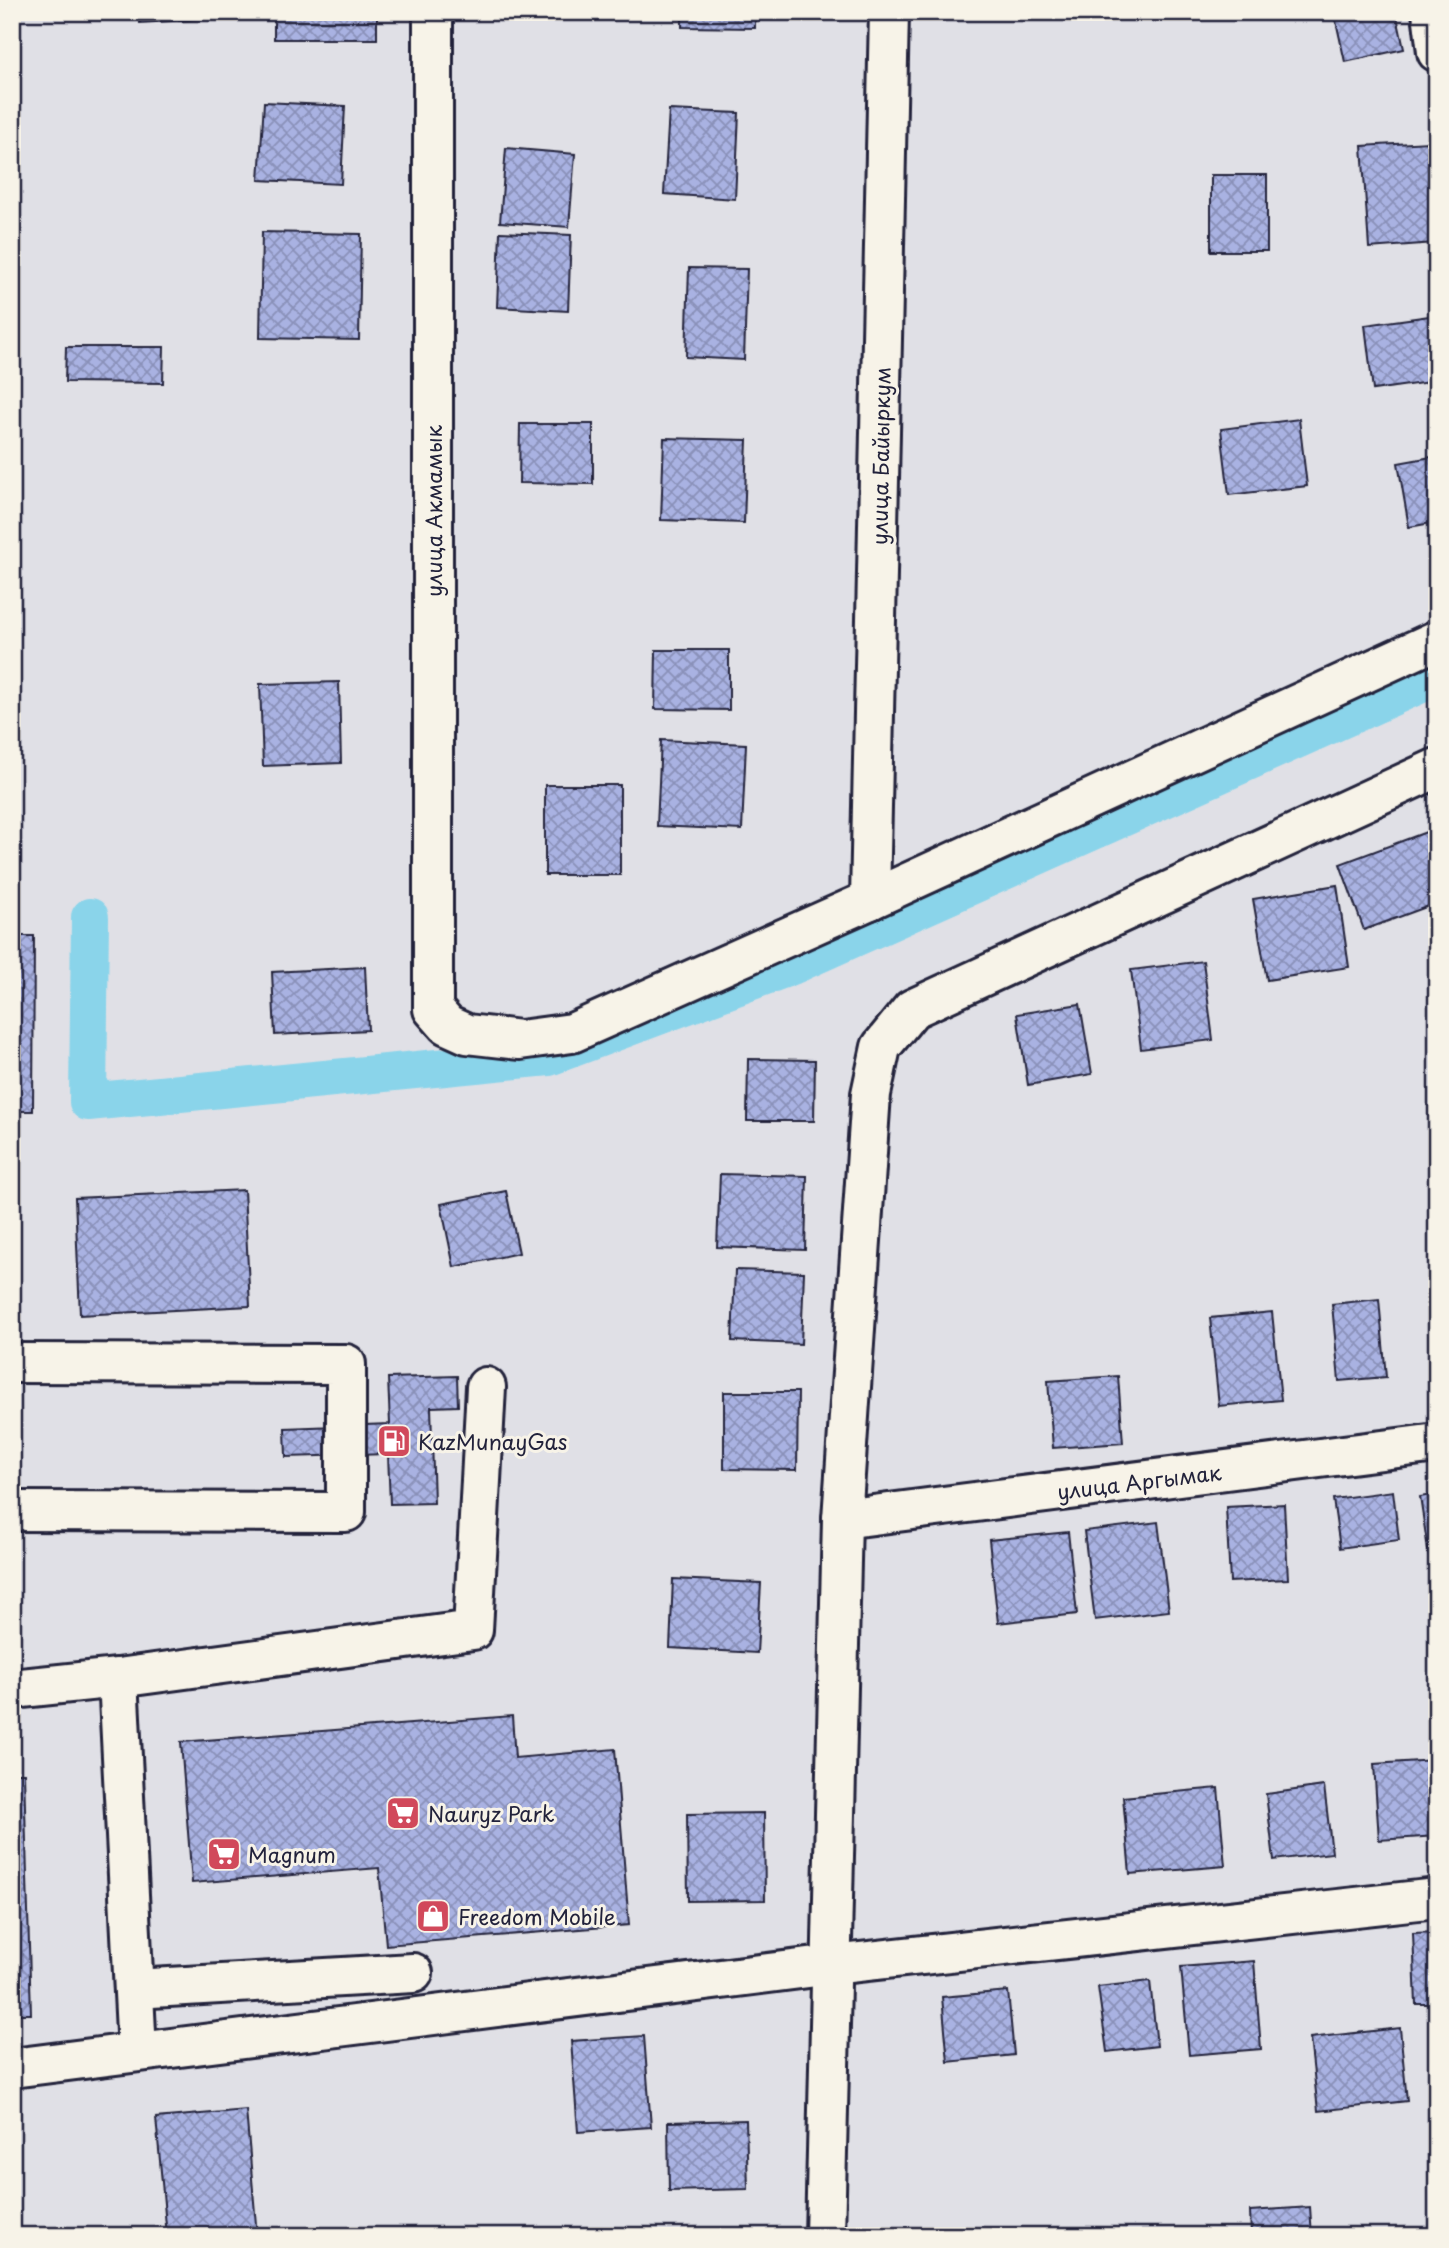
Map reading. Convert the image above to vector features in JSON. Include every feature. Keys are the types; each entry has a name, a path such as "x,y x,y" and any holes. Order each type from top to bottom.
{"street":[{"name":"улица Акмамык","path":"433,12 433,1009 447,1025 467,1034 520,1040 572,1033 870,900"},
{"name":"улица Байыркум","path":"870,900 889,12"},
{"path":"1432,12 1437,52"},
{"path":"870,900 1437,640"},
{"path":"825,2236 842,1519 871,1094 881,1048 912,1009 1437,768"},
{"path":"12,1363 346,1364 346,1512 12,1511"},
{"path":"12,1689 118,1678 473,1630 486,1387"},
{"name":"улица Аргымак","path":"842,1519 1437,1443"},
{"path":"118,1678 137,2052"},
{"path":"12,2068 832,1965 1437,1898"},
{"path":"134,1989 413,1973"}],"building":[{"path":"140,12 237,12 237,17 140,23"},
{"path":"274,12 377,12 377,39 274,39"},
{"path":"682,12 755,12 755,28 682,27"},
{"path":"1334,12 1396,12 1404,49 1345,62"},
{"path":"264,102 345,106 341,184 259,180"},
{"path":"669,110 739,113 735,199 664,194"},
{"path":"1428,142 1435,243 1369,248 1362,146"},
{"path":"506,148 575,154 569,227 500,222"},
{"path":"1211,175 1267,175 1267,251 1211,251"},
{"path":"262,232 361,234 359,340 260,338"},
{"path":"500,232 571,235 568,311 497,307"},
{"path":"689,268 747,269 744,360 686,357"},
{"path":"1437,315 1437,381 1373,390 1365,325"},
{"path":"66,347 164,347 163,383 65,382"},
{"path":"1299,419 1307,486 1229,495 1221,429"},
{"path":"520,424 593,424 593,484 519,483"},
{"path":"664,438 747,440 744,523 661,520"},
{"path":"1437,456 1437,522 1409,527 1398,463"},
{"path":"656,650 729,650 729,710 655,709"},
{"path":"339,682 341,763 263,766 260,684"},
{"path":"661,740 746,744 742,830 657,826"},
{"path":"545,785 620,785 620,875 545,875"},
{"path":"1437,828 1437,903 1364,930 1340,864"},
{"path":"1337,885 1349,967 1267,980 1253,899"},
{"path":"12,936 34,936 33,1111 12,1111"},
{"path":"1203,961 1213,1040 1141,1049 1131,970"},
{"path":"365,967 368,1030 275,1035 272,972"},
{"path":"1080,1004 1092,1074 1028,1085 1017,1014"},
{"path":"748,1059 815,1060 814,1121 747,1121"},
{"path":"720,1174 807,1176 805,1250 717,1247"},
{"path":"244,1190 250,1306 80,1315 75,1198"},
{"path":"506,1191 519,1253 454,1267 441,1204"},
{"path":"735,1270 804,1272 801,1344 732,1341"},
{"path":"1379,1299 1386,1377 1339,1381 1332,1304"},
{"path":"1272,1312 1281,1400 1219,1406 1210,1318"},
{"path":"457,1376 458,1406 431,1407 434,1503 390,1504 388,1454 286,1457 285,1428 390,1424 388,1378"},
{"path":"1118,1376 1123,1443 1053,1448 1048,1381"},
{"path":"724,1392 798,1392 797,1470 724,1469"},
{"path":"1393,1491 1399,1540 1340,1548 1333,1499"},
{"path":"1437,1494 1437,1555 1429,1556 1420,1497"},
{"path":"1284,1504 1288,1579 1230,1582 1226,1507"},
{"path":"1158,1522 1169,1611 1095,1620 1084,1531"},
{"path":"1068,1532 1077,1614 998,1623 989,1540"},
{"path":"673,1579 761,1583 757,1653 670,1648"},
{"name":"Nauryz Park","path":"512,1716 515,1758 615,1749 629,1925 386,1945 379,1868 192,1883 181,1742"},
{"path":"1434,1760 1437,1836 1379,1840 1374,1764"},
{"path":"12,1773 24,1773 31,2014 12,2014"},
{"path":"1324,1786 1332,1853 1274,1860 1266,1794"},
{"path":"1218,1788 1225,1866 1130,1874 1123,1797"},
{"path":"764,1813 765,1900 688,1901 687,1814"},
{"path":"1437,1932 1437,2004 1416,2004 1413,1933"},
{"path":"1254,1961 1261,2049 1189,2055 1181,1967"},
{"path":"1150,1981 1157,2046 1107,2052 1098,1987"},
{"path":"1008,1991 1014,2055 948,2062 942,1997"},
{"path":"1400,2028 1407,2101 1318,2111 1310,2038"},
{"path":"644,2036 651,2127 578,2132 571,2041"},
{"path":"246,2110 257,2236 167,2236 156,2118"},
{"path":"746,2120 748,2189 669,2191 668,2122"},
{"path":"1310,2207 1312,2236 1251,2236 1250,2211"},
{"path":"1430,2228 1431,2236 1364,2236 1364,2235"}],"waterway":[{"path":"90,917 88,1102 549,1057 792,966 1437,677"}],"place":[{"name":"KazMunayGas","path":"394,1441"},
{"name":"Nauryz Park","path":"403,1813"},
{"name":"Magnum","path":"224,1854"},
{"name":"Freedom Mobile","path":"433,1916"}]}
